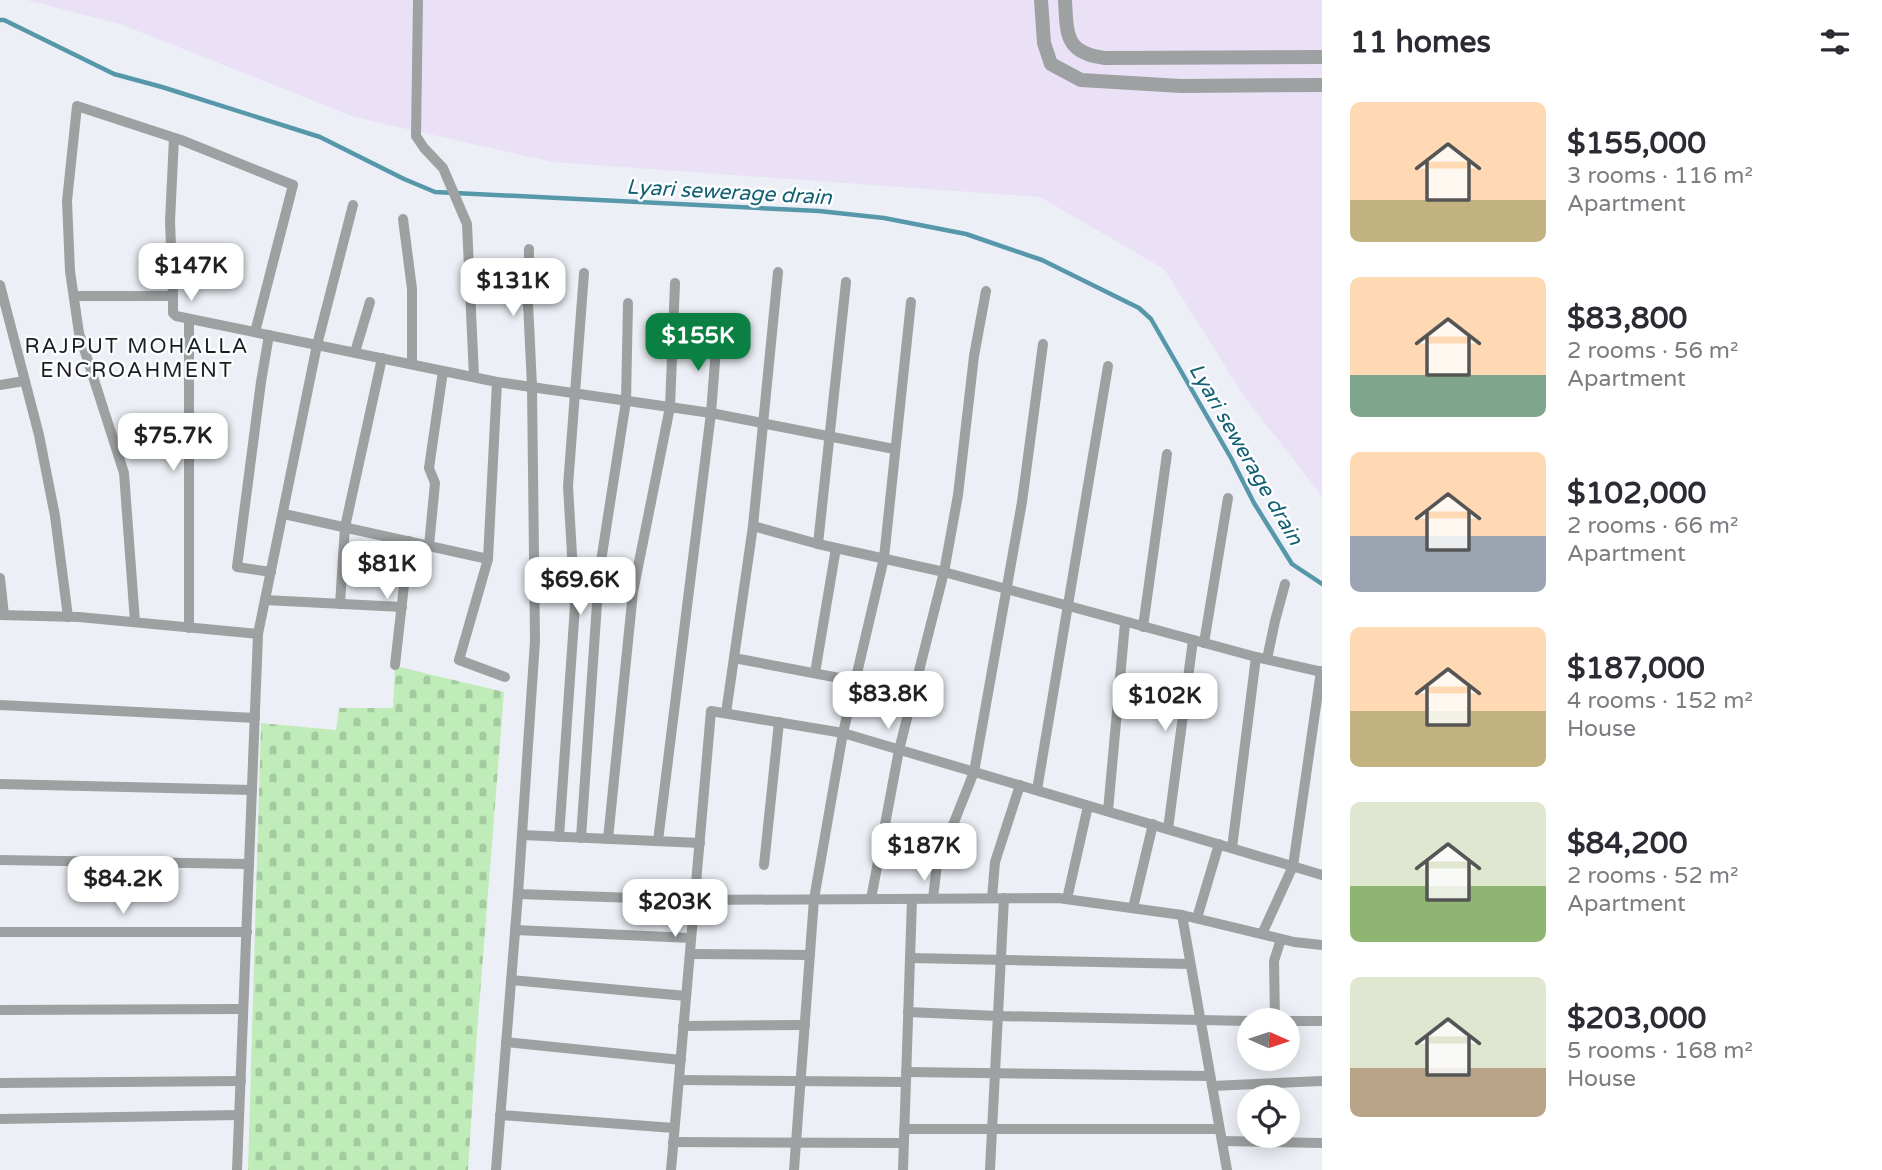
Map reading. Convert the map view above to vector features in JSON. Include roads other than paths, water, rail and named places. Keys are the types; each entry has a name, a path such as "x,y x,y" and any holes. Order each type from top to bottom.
{"street":[{"path":"418,0 416,136 443,168 467,224 474,377"},
{"path":"1041,0 1044,43 1051,64 1081,80 1181,86 1322,85"},
{"path":"1065,0 1067,32 1071,44 1091,56 1322,57"},
{"path":"135,622 124,472 79,333 70,271 67,201 77,106 174,138 293,185 255,332"},
{"path":"174,138 170,221 174,315 497,382 710,413 894,449"},
{"path":"237,1170 258,634 317,345 353,205"},
{"path":"403,219 412,289 412,364"},
{"path":"496,1170 535,641 529,249"},
{"path":"726,713 753,526 778,272"},
{"path":"559,837 575,606 568,486 584,273"},
{"path":"818,544 846,282"},
{"path":"608,839 633,592 670,407 675,283"},
{"path":"0,285 39,435 55,516 68,617"},
{"path":"871,899 899,750 944,572 958,495 974,356 986,291"},
{"path":"74,296 173,296"},
{"path":"355,352 370,302"},
{"path":"794,1170 814,899 843,733 884,558 911,302"},
{"path":"581,838 599,574 626,401 628,303"},
{"path":"189,319 189,628"},
{"path":"270,335 261,382 237,567 271,572"},
{"path":"658,841 717,336"},
{"path":"933,898 937,865 974,772 1022,502 1043,344"},
{"path":"340,604 345,527 383,358"},
{"path":"1037,790 1108,366"},
{"path":"429,546 435,483 429,468 443,371"},
{"path":"0,385 24,381"},
{"path":"497,382 488,559 458,660 505,677"},
{"path":"1143,627 1167,454"},
{"path":"1168,829 1198,642 1228,498"},
{"path":"284,514 488,559"},
{"path":"753,526 818,544 944,572 1198,642 1321,671 1293,866 1262,934"},
{"path":"396,665 409,541"},
{"path":"815,673 836,548"},
{"path":"0,578 2,615 68,617 258,634"},
{"path":"1232,848 1262,658 1285,584"},
{"path":"265,600 402,607"},
{"path":"1108,811 1125,622"},
{"path":"734,658 855,681"},
{"path":"0,705 255,718"},
{"path":"671,1170 711,711 843,733 1322,874"},
{"path":"764,865 779,722"},
{"path":"0,784 252,790"},
{"path":"990,1170 1001,960 995,862 1020,785"},
{"path":"1067,899 1088,806"},
{"path":"1133,908 1153,824"},
{"path":"522,835 700,843"},
{"path":"1197,918 1219,844"},
{"path":"0,860 249,864"},
{"path":"518,894 695,900 1067,899 1182,915 1281,939 1322,945"},
{"path":"903,1170 912,898"},
{"path":"1182,915 1227,1170"},
{"path":"515,930 691,938"},
{"path":"0,932 247,932"},
{"path":"1275,1008 1274,961 1281,939"},
{"path":"690,954 810,955"},
{"path":"910,958 1190,964"},
{"path":"511,980 686,996"},
{"path":"0,1010 243,1009"},
{"path":"908,1012 1237,1021"},
{"path":"1300,1021 1322,1021"},
{"path":"683,1026 804,1025"},
{"path":"506,1042 681,1060"},
{"path":"679,1080 800,1081 995,1073 1211,1081 1322,1081"},
{"path":"0,1083 241,1081"},
{"path":"0,1119 239,1115"},
{"path":"500,1115 674,1128"},
{"path":"904,1129 1219,1129"},
{"path":"1222,1141 1322,1143"},
{"path":"673,1142 904,1143"}],"waterway":[{"name":"Lyari sewerage drain","path":"0,20 114,74 320,137 435,192 819,211 884,218 966,234 1042,260 1139,308 1151,319 1254,503 1292,564 1322,584"}],"district":[{"name":"RAJPUT MOHALLA ENCROAHMENT","path":"137,358"}]}
